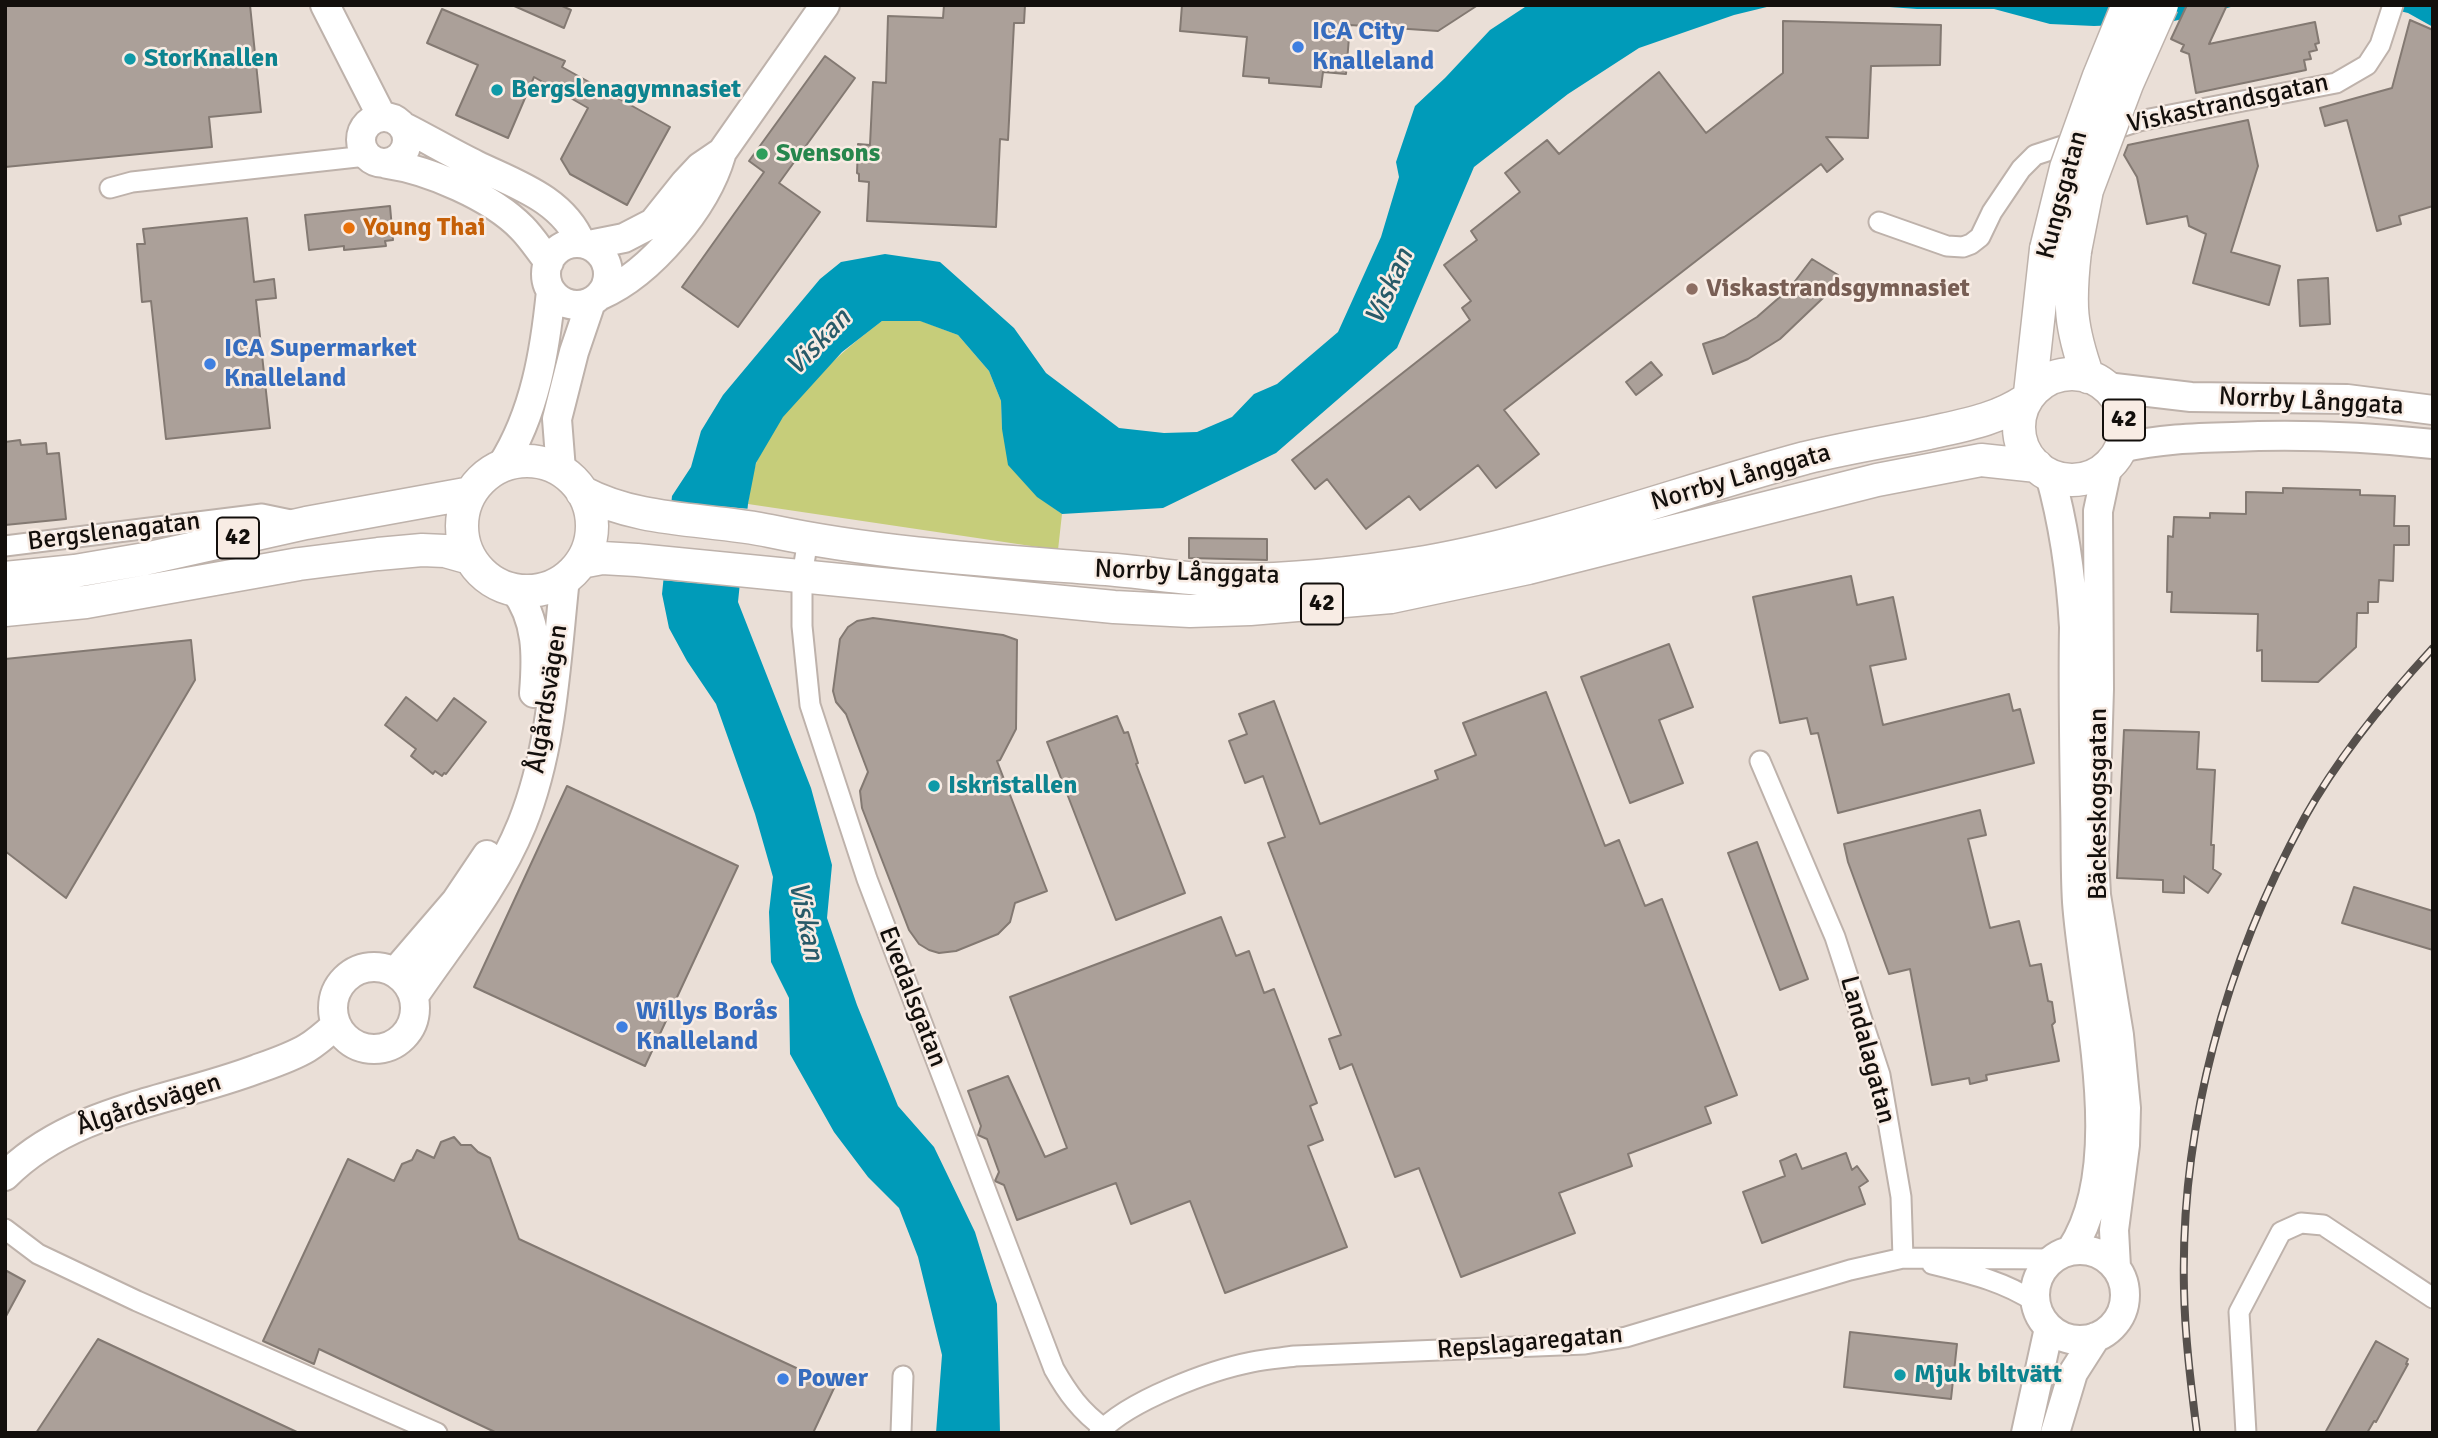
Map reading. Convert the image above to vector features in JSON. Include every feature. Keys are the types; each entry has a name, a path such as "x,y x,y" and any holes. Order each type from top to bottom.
{"main road":[{"name":"Kungsgatan","path":"2028,396 2061,250 2066,168 2128,5"},
{"name":"Kungsgatan","path":"2097,382 2075,340 2070,293 2061,250 2127,84 2162,5"},
{"name":"42","path":"2062,375 2097,382 2115,397 2122,413 2124,430 2114,456 2085,478 2067,479 2044,470 2028,456 2019,433 2020,417 2028,396 2045,381 2062,375"},
{"name":"Norrby Långgata","path":"572,481 603,503 640,513 756,528 808,539 1003,563 1251,580 1314,576 1430,561 1513,543 1825,453 1975,423 2006,414 2028,396"},
{"name":"Norrby Långgata","path":"573,570 602,558 1114,607 1190,611 1294,606 1391,597 1463,583 1877,480 1981,460 2044,470"},
{"name":"42","path":"502,466 518,461 548,464 572,481"},
{"path":"502,466 487,474 471,493 464,509 462,526 470,558 480,571 492,581 514,589"},
{"path":"572,481 589,506 592,527 590,541 573,570"},
{"name":"42","path":"5,578 75,571 145,559 306,523 471,493"},
{"name":"42","path":"5,610 86,602 299,564 378,554 422,550 445,551 470,558"},
{"name":"42","path":"514,589 537,590 573,570"}],"street":[{"path":"110,188 132,182 401,157 408,142 393,122 325,5"},
{"path":"502,466 526,419 546,345 551,291 546,274 549,262 562,247 624,238 653,223 692,175 722,152 825,5"},
{"name":"Viskastrandsgatan","path":"1879,222 1947,246 1963,247 1971,244 1980,237 1992,212 2021,169 2035,155 2139,121 2336,83 2367,65 2380,45 2391,12"},
{"path":"549,262 521,227 479,198 405,166 377,160 360,140 367,124 393,122 531,191 547,201 575,227 585,244 600,252 608,270 607,283 596,299 574,352 557,419 572,481"},
{"path":"551,291 562,301 576,305 596,299 620,286 644,267 673,239 715,176 722,152"},
{"name":"Norrby Långgata","path":"2097,382 2191,397 2347,399 2433,410"},
{"name":"Norrby Långgata","path":"2114,456 2171,438 2323,436 2433,444"},
{"name":"Bäckeskogsgatan","path":"2114,456 2098,511 2099,689 2094,856 2096,895 2119,1035 2126,1108 2124,1156 2114,1230 2116,1267"},
{"name":"Bäckeskogsgatan","path":"2044,470 2060,513 2071,587 2077,901 2097,1070 2100,1136 2097,1181 2089,1215 2083,1232 2062,1254"},
{"name":"Bergslenagatan","path":"5,546 262,514 306,523"},
{"name":"Evedalsgatan","path":"808,539 802,576 802,625 810,705 867,879 1054,1369 1068,1393 1102,1430"},
{"name":"Ålgårdsvägen","path":"414,996 480,904 522,824 542,762 573,570"},
{"name":"Ålgårdsvägen","path":"395,972 477,873 498,835 515,792 529,731 537,667 532,621 524,602 514,589"},
{"name":"Landalagatan","path":"1760,761 1835,937 1880,1075 1902,1196 1903,1258"},
{"path":"370,966 395,972 407,982 414,996 416,1010 406,1035 395,1044 382,1049 355,1045 344,1037 332,1012 333,999 346,977 370,966"},
{"name":"Ålgårdsvägen","path":"5,1176 33,1151 68,1131 118,1112 245,1074 279,1061 307,1048 336,1025"},
{"path":"2246,1433 2239,1312 2281,1232 2301,1223 2323,1225 2433,1298"},
{"path":"5,1229 38,1254 137,1301 437,1433"},
{"path":"2055,1433 2073,1373 2096,1337 2113,1326 2124,1305 2123,1282 2116,1267 2096,1252 2062,1254 2045,1266 2036,1283 2035,1302 2040,1316 2049,1328 2071,1339 2096,1337"},
{"name":"Repslagaregatan","path":"1102,1430 1142,1402 1219,1371 1251,1362 1295,1356 1585,1344 1626,1337 1850,1270 1903,1258 2062,1254"},
{"path":"1903,1258 1981,1276 2022,1293 2035,1302"},
{"path":"2025,1433 2049,1328"},
{"path":"901,1433 903,1376"}],"green space":[{"path":"882,321 921,321 958,335 989,371 1001,401 1002,429 1037,496 1062,514 1058,550 748,504 757,461 780,420 810,384 845,350"}],"water":[{"name":"Viskan","path":"1528,5 1775,5 1734,15 1639,48 1568,94 1474,167 1397,348 1276,453 1163,508 1062,514 1037,497 1008,465 1001,401 989,371 958,335 920,321 882,321 842,352 783,417 756,463 748,504 738,602 811,788 832,865 827,918 857,1005 898,1106 934,1147 975,1232 997,1304 1000,1433 936,1433 942,1355 918,1257 899,1208 868,1177 834,1132 790,1054 789,998 771,962 769,912 773,877 755,814 716,704 669,628 662,594 672,496 691,467 701,431 723,395 820,279 841,262 885,254 940,262 1014,328 1046,373 1119,428 1164,433 1197,432 1232,417 1254,394 1277,384 1338,332 1381,237 1399,177 1396,162 1415,106 1490,30"},
{"path":"1862,5 2239,5 2166,23 2094,26 2050,24 1994,9 1917,9"},
{"path":"2375,5 2433,5 2433,27 2408,13"}],"pier":[{"path":"668,502 751,509 743,587 660,580"}],"building":[{"name":"StorKnallen","path":"5,5 250,5 261,112 209,117 212,147 5,167"},
{"path":"512,5 560,5 571,10 564,28"},
{"path":"944,5 1025,5 1024,23 1014,23 1008,140 1000,139 996,227 867,221 869,182 859,181 858,144 870,145 873,82 886,83 888,16 943,18"},
{"name":"ICA City Knalleland","path":"1182,5 1478,5 1438,31 1350,25 1346,74 1323,72 1321,87 1269,83 1269,78 1243,76 1247,37 1180,31"},
{"path":"2187,5 2227,5 2209,44 2315,22 2319,43 2315,44 2317,50 2309,52 2311,59 2304,60 2306,70 2196,93 2189,54 2181,51 2184,45 2171,39"},
{"path":"442,9 565,61 562,67 670,127 627,205 570,174 561,159 588,108 534,77 508,138 456,115 478,65 427,43"},
{"path":"2410,20 2433,30 2433,206 2399,216 2401,224 2377,231 2347,120 2325,126 2320,108 2392,88"},
{"path":"1783,21 1941,25 1940,65 1871,66 1868,138 1826,137 1843,159 1827,172 1821,164 1504,410 1539,454 1496,488 1478,465 1420,510 1409,496 1366,529 1327,479 1315,489 1292,460 1470,320 1462,308 1471,301 1444,265 1477,240 1471,231 1520,192 1505,173 1547,140 1559,154 1659,72 1706,133 1783,73"},
{"path":"825,56 855,78 779,183 820,212 738,327 682,287 764,172 749,161"},
{"path":"2248,120 2258,166 2231,252 2280,266 2269,305 2193,283 2206,234 2189,226 2187,216 2147,224 2137,177 2124,155 2128,145"},
{"name":"Young Thai","path":"390,206 393,240 385,241 386,246 344,250 344,246 309,250 305,215"},
{"name":"ICA Supermarket Knalleland","path":"247,218 254,282 274,279 276,298 256,300 270,428 166,439 151,301 142,302 137,244 145,244 143,229"},
{"path":"1812,259 1838,275 1823,298 1780,339 1748,359 1713,374 1703,344 1724,337 1757,317 1789,289"},
{"path":"2328,278 2330,324 2300,326 2298,280"},
{"path":"1651,362 1662,375 1636,395 1626,382"},
{"path":"20,440 21,445 46,443 47,454 59,453 66,519 5,525 5,442"},
{"path":"2283,488 2360,490 2360,495 2395,496 2394,526 2409,526 2409,545 2394,545 2393,581 2379,580 2378,602 2368,602 2368,613 2357,613 2356,647 2318,682 2262,681 2262,650 2257,651 2258,614 2171,612 2172,592 2167,592 2168,536 2173,537 2174,517 2210,518 2210,513 2246,514 2246,492 2283,493"},
{"path":"1189,538 1267,539 1267,560 1189,558"},
{"path":"1851,576 1857,605 1893,597 1906,659 1870,666 1883,725 2009,694 2013,711 2020,709 2034,763 1838,813 1818,733 1811,734 1807,718 1780,723 1753,597"},
{"name":"Iskristallen","path":"873,618 1003,635 1017,640 1016,729 997,761 1047,891 1015,903 1010,922 998,934 956,951 939,953 929,950 919,944 909,930 862,808 860,791 868,772 846,714 836,702 833,691 840,639 848,627 857,621"},
{"path":"191,640 195,680 66,898 5,851 5,659"},
{"path":"1669,644 1693,707 1659,720 1683,783 1630,803 1581,677"},
{"path":"1546,692 1605,846 1619,840 1645,906 1662,899 1737,1095 1705,1107 1711,1123 1628,1154 1632,1166 1559,1193 1575,1233 1461,1277 1419,1168 1395,1177 1352,1064 1340,1069 1329,1039 1341,1035 1268,843 1285,837 1263,776 1245,783 1229,741 1247,734 1239,714 1274,701 1320,824 1438,779 1435,771 1476,755 1463,723"},
{"path":"406,697 437,721 454,698 486,722 442,776 435,771 433,774 411,756 416,749 385,725"},
{"path":"1117,716 1124,733 1128,732 1138,763 1136,764 1185,893 1116,920 1047,742"},
{"path":"2124,730 2199,732 2197,769 2215,770 2211,845 2214,845 2213,869 2221,874 2208,893 2184,876 2184,893 2163,892 2163,880 2117,878"},
{"path":"567,786 738,866 645,1066 474,987"},
{"path":"1980,810 1986,835 1968,839 1990,928 2019,921 2030,966 2041,964 2048,1001 2052,1002 2055,1022 2052,1025 2059,1061 1986,1075 1987,1080 1970,1084 1969,1078 1932,1085 1910,969 1889,974 1848,862 1844,844"},
{"path":"1757,842 1808,979 1780,990 1728,853"},
{"path":"2354,887 2433,911 2433,950 2342,923"},
{"path":"1221,917 1236,956 1249,951 1264,993 1274,989 1317,1103 1310,1106 1323,1140 1308,1146 1347,1247 1225,1293 1190,1201 1131,1224 1116,1183 1017,1220 1004,1185 995,1181 999,1172 987,1139 978,1135 981,1126 968,1091 1008,1076 1045,1157 1067,1148 1010,997"},
{"path":"454,1137 461,1145 471,1145 490,1158 519,1239 835,1386 813,1433 497,1433 319,1349 314,1364 263,1341 348,1159 394,1181 402,1164 412,1160 417,1150 434,1158 441,1142"},
{"path":"1846,1153 1852,1170 1857,1166 1868,1181 1859,1187 1865,1204 1762,1243 1743,1192 1785,1176 1780,1161 1796,1154 1802,1169"},
{"path":"5,1270 25,1281 5,1318"},
{"name":"Mjuk biltvätt","path":"1850,1332 1957,1344 1951,1399 1844,1387"},
{"path":"98,1339 299,1433 36,1433"},
{"path":"2376,1341 2408,1359 2408,1364 2376,1422 2374,1421 2367,1433 2325,1433"}],"railway":[{"path":"2197,1433 2186,1326 2185,1228 2190,1167 2200,1106 2213,1046 2231,986 2252,928 2277,872 2318,794 2364,729 2433,648"}],"place":[{"name":"ICA City Knalleland","path":"1298,47"},
{"name":"StorKnallen","path":"130,59"},
{"name":"Bergslenagymnasiet","path":"497,90"},
{"name":"Svensons","path":"762,154"},
{"name":"Young Thai","path":"349,228"},
{"name":"Viskastrandsgymnasiet","path":"1692,289"},
{"name":"ICA Supermarket Knalleland","path":"210,364"},
{"name":"Iskristallen","path":"934,786"},
{"name":"Willys Borås Knalleland","path":"622,1027"},
{"name":"Mjuk biltvätt","path":"1900,1375"},
{"name":"Power","path":"783,1379"}]}
